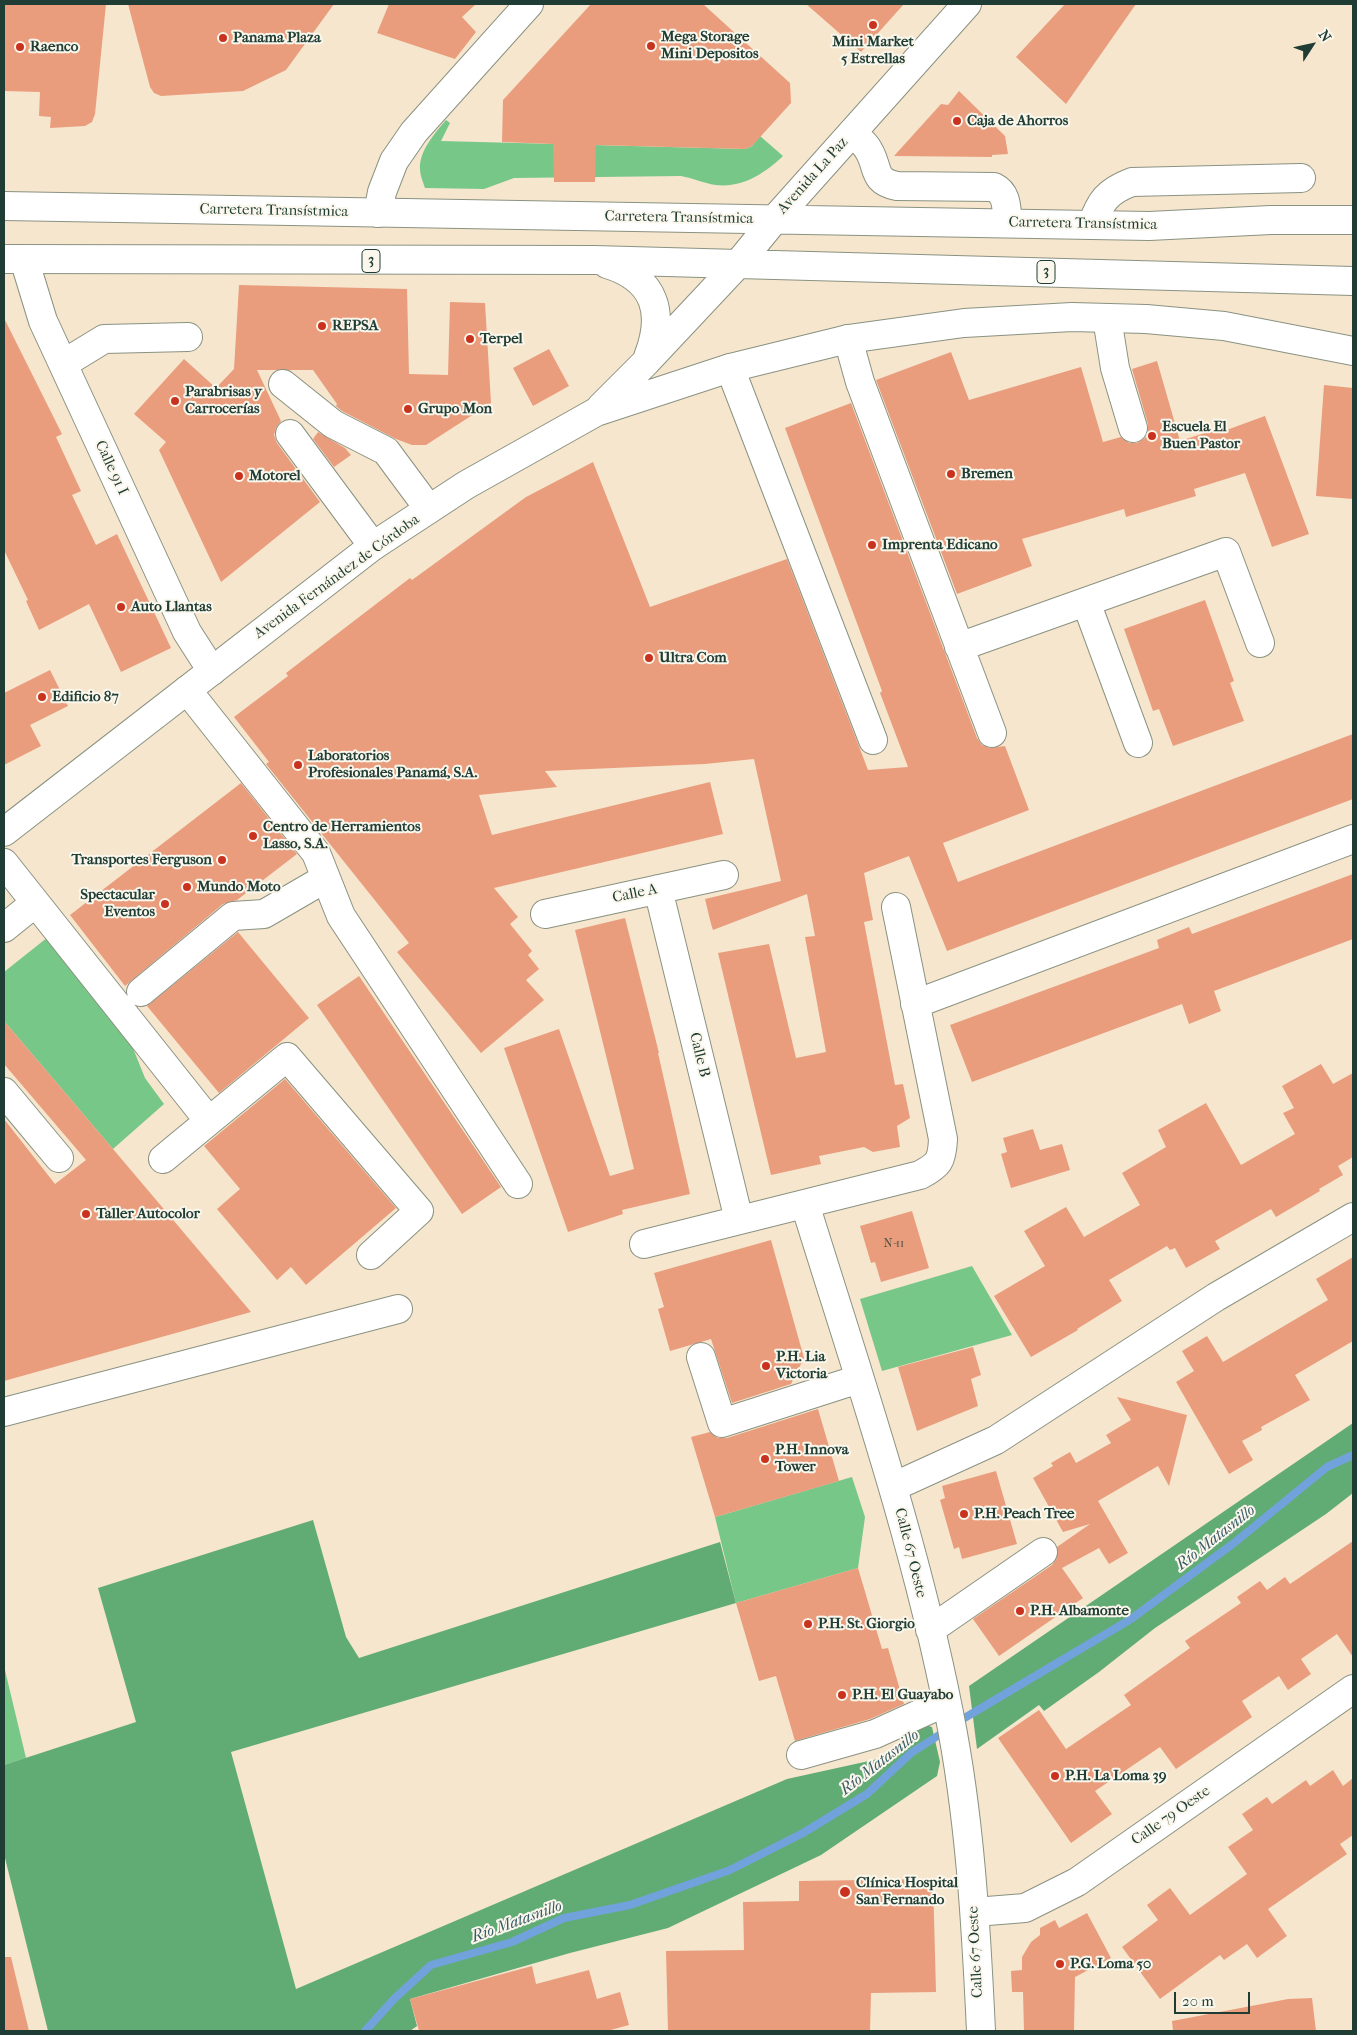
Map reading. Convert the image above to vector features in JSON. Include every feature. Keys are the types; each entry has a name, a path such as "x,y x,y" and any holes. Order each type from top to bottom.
{"main road":[{"path":"378,214 382,192 394,161 414,132 529,4"},
{"name":"Avenida La Paz","path":"596,412 738,264 774,220 967,4"},
{"path":"852,133 869,150 875,170 880,178 888,184 898,186 994,187 1001,190 1005,198 1008,224"},
{"path":"1092,225 1097,210 1105,197 1117,188 1132,182 1301,178"},
{"name":"Carretera Transístmica","path":"4,206 1149,226 1271,220 1353,220"},
{"name":"3","path":"14,259 594,260 1353,281"},
{"name":"Calle 91 I","path":"14,259 187,632 212,671"},
{"path":"594,260 611,265 632,275 644,285 652,297 658,325 646,362"},
{"name":"Avenida Fernández de Córdoba","path":"4,832 373,546 466,485 596,412 730,368 848,339 964,323 1072,317 1146,319 1224,326 1353,351"},
{"path":"1107,318 1114,368 1133,428"},
{"path":"63,364 104,339 188,337"},
{"path":"848,339 860,382 992,733"},
{"path":"730,368 873,740"},
{"path":"283,384 333,424 386,451 429,509"},
{"path":"290,434 373,546"},
{"path":"959,647 1226,552 1260,643"},
{"path":"1086,602 1138,743"},
{"path":"187,690 316,853 341,916 518,1184"},
{"path":"915,1004 1353,839"},
{"path":"4,863 209,1122"},
{"name":"Calle A","path":"545,914 724,875"},
{"path":"141,992 233,916 264,914 326,878"},
{"name":"Calle B","path":"658,889 739,1220"},
{"path":"4,928 35,903"},
{"path":"644,1244 920,1175 934,1168 942,1157 943,1139 896,907"},
{"path":"163,1159 287,1057 419,1211 371,1255"},
{"path":"4,1092 59,1158"},
{"name":"Calle 67 Oeste","path":"805,1204 893,1487 948,1707 956,1752 975,1912 981,2031"},
{"path":"893,1487 996,1440 1216,1297 1353,1218"},
{"path":"4,1412 398,1309"},
{"path":"701,1357 722,1423 859,1379"},
{"path":"930,1630 1043,1552"},
{"name":"Calle 79 Oeste","path":"975,1912 1025,1908 1077,1882 1353,1689"},
{"path":"801,1755 875,1734 924,1710 948,1707"}],"green space":[{"path":"446,120 450,123 441,141 745,149 752,146 760,136 783,156 753,178 744,182 726,185 712,184 681,176 514,178 484,189 425,188 420,171 420,162 428,143"},
{"path":"48,937 126,1031 145,1078 164,1104 113,1149 4,1021 4,972"},
{"path":"972,1266 1012,1335 882,1371 860,1299"},
{"path":"1353,1423 1353,1493 1326,1514 1155,1628 1099,1672 1044,1711 1039,1705 977,1749 969,1686"},
{"path":"852,1477 865,1517 858,1568 736,1603 715,1517"},
{"path":"313,1520 346,1637 359,1658 720,1542 736,1603 231,1752 296,1989 787,1779 878,1759 925,1725 932,1727 940,1762 937,1776 821,1855 668,1928 570,1953 410,1999 417,2026 410,2031 48,2031 4,1854 4,1765 136,1722 98,1588"},
{"path":"4,1666 26,1758 4,1765"}],"building":[{"path":"4,4 106,4 95,114 92,122 85,126 50,128 51,117 39,116 40,92 4,91"},
{"name":"Panama Plaza","path":"128,4 334,4 286,70 243,91 161,96 154,93 150,87"},
{"path":"389,4 476,4 462,17 476,32 455,59 377,33"},
{"name":"Mega Storage Mini Depositos","path":"591,4 703,4 790,83 791,103 752,146 745,149 596,145 595,182 554,182 553,144 502,142 503,100"},
{"path":"806,4 904,4 861,52"},
{"path":"1065,4 1136,4 1066,104 1016,57"},
{"name":"Caja de Ahorros","path":"959,91 1005,136 1008,154 992,155 992,157 894,156 941,104 948,105"},
{"path":"239,285 407,289 409,374 448,375 450,302 485,303 491,403 426,445 412,445 396,439 342,411 336,406 337,404 313,370 257,370 281,421 274,435 277,443 320,502 221,582 159,450 166,442 134,414 184,359 216,388 234,369"},
{"path":"4,318 62,434 56,437 81,491 72,495 96,545 117,534 171,648 121,672 89,604 39,630 26,601 28,600 4,550"},
{"name":"Terpel","path":"549,349 569,386 533,406 513,368"},
{"path":"951,352 969,400 1081,367 1103,442 1121,437 1129,443 1137,443 1145,438 1148,424 1132,369 1157,361 1180,441 1220,428 1221,432 1265,416 1309,534 1272,547 1245,473 1194,489 1196,496 1126,517 1124,509 1022,539 1032,566 957,594 876,380"},
{"path":"1324,385 1353,388 1353,499 1316,496"},
{"path":"851,403 977,738 982,745 989,748 1005,746 1029,810 943,843 958,882 1353,734 1353,799 947,951 909,856 864,873 873,920 864,922 895,1085 903,1084 910,1118 897,1126 900,1147 873,1152 864,1147 819,1156 821,1164 771,1175 718,953 769,944 796,1058 826,1052 805,937 815,936 807,894 713,930 711,924 705,899 781,881 754,759 705,764 545,771 557,787 479,795 492,835 710,782 723,834 494,888 518,917 510,924 532,951 528,955 539,969 526,980 544,1000 481,1053 397,952 409,943 266,764 269,762 234,717 288,676 286,673 410,578 412,580 526,497 593,462 650,607 787,559 868,770 908,767 785,428"},
{"path":"318,432 345,448 351,455 334,467 313,439"},
{"path":"1205,600 1234,681 1230,683 1244,721 1173,746 1159,709 1153,711 1124,629"},
{"path":"50,670 68,706 30,725 41,746 4,765 4,693"},
{"path":"241,783 297,854 237,900 223,904 125,986 70,915"},
{"path":"1353,874 1353,939 1214,991 1221,1011 1189,1024 1182,1004 972,1082 950,1025 1159,948 1157,940 1189,927 1192,934"},
{"path":"625,918 659,1053 690,1194 622,1210 623,1214 568,1232 504,1048 559,1029 610,1176 634,1169 575,930"},
{"path":"238,932 309,1018 219,1093 147,1006"},
{"path":"359,976 501,1187 462,1214 317,1005"},
{"name":"Taller Autocolor","path":"4,1021 251,1312 4,1381 4,1119 55,1184 86,1160 4,1064"},
{"path":"1321,1064 1333,1084 1353,1073 1353,1157 1338,1166 1343,1175 1276,1217 1271,1209 1215,1241 1220,1249 1186,1268 1175,1248 1170,1250 1167,1246 1109,1280 1122,1301 1078,1330 1031,1357 994,1296 1045,1266 1024,1231 1066,1207 1084,1237 1140,1205 1122,1173 1166,1147 1158,1130 1206,1103 1241,1165 1295,1134 1283,1113 1294,1108 1282,1086"},
{"path":"285,1079 396,1208 306,1285 291,1267 277,1280 217,1209 240,1189 204,1146"},
{"path":"1033,1129 1040,1150 1062,1144 1070,1170 1011,1188 1001,1154 1007,1152 1003,1138"},
{"path":"912,1211 929,1268 881,1282 875,1262 871,1263 860,1226"},
{"path":"771,1240 804,1358 791,1384 732,1403 711,1339 670,1351 658,1309 664,1307 654,1273"},
{"path":"1353,1257 1353,1341 1295,1375 1310,1400 1261,1427 1262,1430 1242,1441 1253,1460 1229,1474 1176,1382 1194,1371 1182,1351 1207,1336 1223,1362 1328,1300 1316,1279"},
{"path":"973,1347 981,1375 971,1379 978,1406 917,1431 898,1367"},
{"path":"1117,1397 1187,1415 1169,1486 1158,1466 1098,1501 1128,1553 1109,1564 1099,1548 1062,1568 1083,1598 999,1656 973,1619 1052,1565 1057,1558 1057,1547 1090,1524 1063,1532 1033,1478 1053,1466 1051,1463 1070,1452 1076,1463 1111,1443 1106,1435 1131,1420"},
{"name":"P.H. Innova Tower","path":"818,1409 839,1481 715,1517 691,1437 710,1432 718,1438 727,1438"},
{"name":"P.H. Peach Tree","path":"996,1471 1017,1544 962,1559 959,1547 954,1549 940,1500 945,1498 942,1486"},
{"path":"1353,1541 1353,1657 1337,1634 1301,1659 1311,1674 1288,1690 1279,1676 1242,1701 1252,1717 1176,1769 1160,1747 1095,1791 1112,1814 1071,1843 998,1738 1039,1710 1066,1749 1131,1705 1124,1695 1190,1648 1185,1641 1241,1603 1237,1597 1260,1581 1267,1590 1285,1577 1290,1584"},
{"path":"858,1568 882,1649 888,1648 904,1704 870,1719 795,1741 776,1676 759,1681 736,1603"},
{"path":"1333,1770 1343,1786 1353,1778 1353,1835 1340,1844 1347,1854 1268,1909 1287,1936 1257,1958 1247,1944 1224,1960 1220,1955 1160,1999 1122,1947 1158,1920 1147,1905 1170,1888 1190,1915 1247,1874 1228,1847 1253,1830 1242,1814 1267,1797 1272,1804 1306,1780 1310,1786"},
{"path":"933,1879 936,1992 871,1993 870,2031 668,2031 666,1951 744,1950 743,1902 799,1901 799,1881"},
{"name":"P.G. Loma 50","path":"1087,1913 1111,1958 1075,1977 1074,2031 1024,2031 1023,1992 1012,1992 1011,1971 1022,1970 1022,1957 1031,1942 1040,1935 1040,1928 1055,1920 1059,1928"},
{"path":"4,1957 11,1957 29,2031 4,2031"},
{"path":"532,1966 536,1984 589,1970 597,1999 620,1992 629,2025 607,2031 419,2031 410,1999"},
{"path":"1312,1998 1316,2031 1173,2031 1172,2021 1288,1999"}],"waterway":[{"name":"Río Matasnillo","path":"956,1723 1131,1619 1234,1543 1327,1467 1353,1455"},
{"name":"Río Matasnillo","path":"365,2031 394,1999 431,1965 512,1942 564,1918 630,1905 730,1870 803,1833 867,1794 911,1753 947,1730"}],"place":[{"name":"Mini Market 5 Estrellas","path":"873,25"},
{"name":"Panama Plaza","path":"223,38"},
{"name":"Mega Storage Mini Depositos","path":"651,46"},
{"name":"Raenco","path":"20,47"},
{"name":"Caja de Ahorros","path":"957,121"},
{"name":"REPSA","path":"322,326"},
{"name":"Terpel","path":"470,339"},
{"name":"Parabrisas y Carrocerías","path":"175,401"},
{"name":"Grupo Mon","path":"408,409"},
{"name":"Escuela El Buen Pastor","path":"1152,436"},
{"name":"Bremen","path":"951,474"},
{"name":"Motorel","path":"239,476"},
{"name":"Imprenta Edicano","path":"872,545"},
{"name":"Auto Llantas","path":"121,607"},
{"name":"Ultra Com","path":"649,658"},
{"name":"Edificio 87","path":"42,697"},
{"name":"Laboratorios Profesionales Panamá, S.A.","path":"298,765"},
{"name":"Centro de Herramientos Lasso, S.A.","path":"253,836"},
{"name":"Transportes Ferguson","path":"222,860"},
{"name":"Mundo Moto","path":"187,887"},
{"name":"Spectacular Eventos","path":"165,904"},
{"name":"Taller Autocolor","path":"86,1214"},
{"name":"P.H. Lia Victoria","path":"766,1366"},
{"name":"P.H. Innova Tower","path":"765,1459"},
{"name":"P.H. Peach Tree","path":"964,1514"},
{"name":"P.H. Albamonte","path":"1020,1611"},
{"name":"P.H. St. Giorgio","path":"808,1624"},
{"name":"P.H. El Guayabo","path":"842,1695"},
{"name":"P.H. La Loma 39","path":"1055,1776"},
{"name":"Clínica Hospital San Fernando","path":"845,1892"},
{"name":"P.G. Loma 50","path":"1060,1964"}]}
